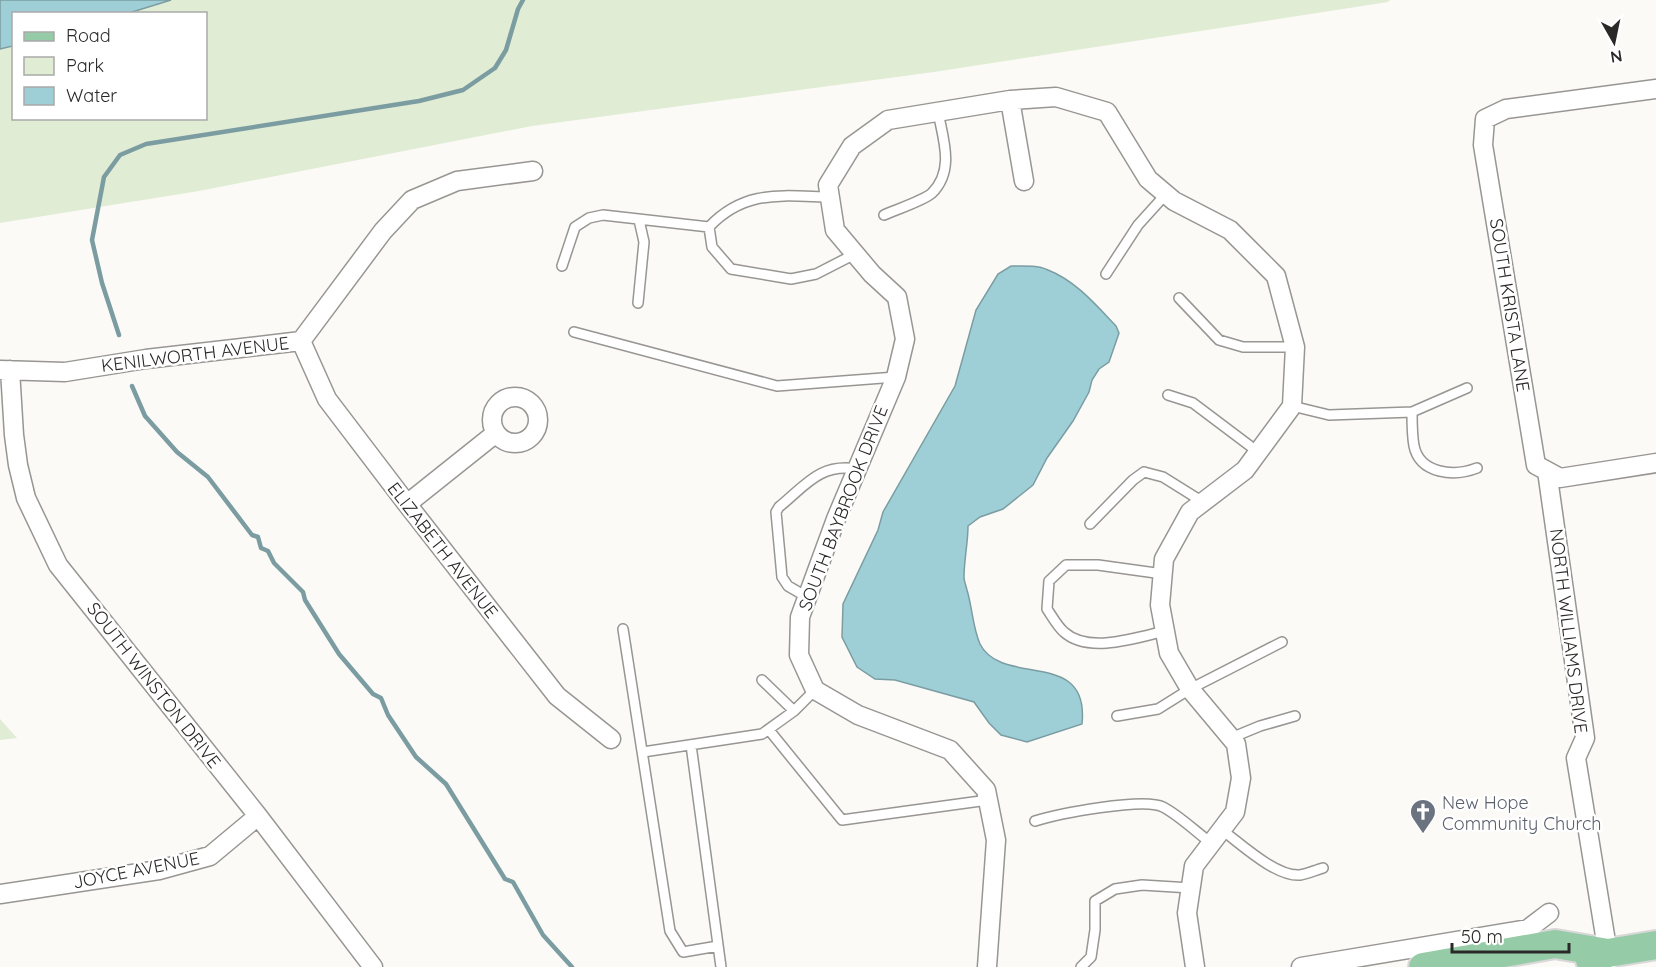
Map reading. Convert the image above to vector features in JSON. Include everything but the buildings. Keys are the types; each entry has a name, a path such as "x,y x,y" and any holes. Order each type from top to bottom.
{"main road":[{"path":"1423,967 1555,944 1609,960"},
{"path":"1571,967 1609,960 1656,945"}],"street":[{"name":"SOUTH KRISTA LANE","path":"1554,474 1536,465 1483,146 1485,119 1506,109 1656,90"},
{"name":"SOUTH BAYBROOK DRIVE","path":"815,690 799,655 800,617 836,519 896,377 905,339 897,297 872,274 835,230 828,185 852,146 888,120 1010,100 1056,98 1107,112 1148,179 1174,201 1230,230 1276,276 1295,347 1292,405"},
{"path":"1010,100 1024,181"},
{"name":"KENILWORTH AVENUE","path":"5,370 65,372 146,359 301,341 383,231 412,200 457,181 533,171"},
{"name":"ELIZABETH AVENUE","path":"301,341 327,399 407,504 557,696 611,739"},
{"name":"SOUTH WINSTON DRIVE","path":"5,370 18,465 26,498 58,564 258,816 373,967"},
{"path":"1195,967 1186,913 1194,866 1235,812 1241,778 1236,744 1190,689 1169,653 1160,605 1164,558 1190,512 1245,470 1292,405"},
{"path":"407,504 496,433"},
{"path":"1554,474 1656,463"},
{"name":"NORTH WILLIAMS DRIVE","path":"1554,474 1585,738 1576,758 1609,960"},
{"path":"815,690 858,715 950,750 986,790 996,840 987,967"},
{"name":"JOYCE AVENUE","path":"0,894 159,870 210,856 258,816"},
{"path":"1301,967 1528,929 1549,913"}],"lane":[{"path":"884,215 931,194 942,178 947,159 938,112"},
{"path":"1106,274 1138,225 1166,194"},
{"path":"709,227 718,217 749,199 774,195 830,198"},
{"path":"562,266 575,227 589,218 603,215 709,227"},
{"path":"638,303 644,242 639,220"},
{"path":"709,227 712,247 730,269 759,275 791,279 816,274 855,254"},
{"path":"1179,298 1219,340 1243,347 1295,347"},
{"path":"574,333 777,386 896,377"},
{"path":"1292,405 1329,415 1412,412 1467,388"},
{"path":"1168,396 1193,403 1258,452"},
{"path":"1412,412 1414,446 1418,457 1428,467 1444,473 1470,471 1477,468"},
{"path":"807,597 788,586 782,577 776,512 779,507 822,472 841,467 857,469"},
{"path":"1090,524 1133,480 1144,472 1163,477 1203,502"},
{"path":"1163,573 1098,565 1066,565 1049,581 1047,609 1064,632 1081,641 1103,643 1165,631"},
{"path":"623,629 670,931 683,952 718,946"},
{"path":"1117,716 1158,709 1190,689 1282,642"},
{"path":"762,680 794,711"},
{"path":"643,752 762,734 794,711 815,690"},
{"path":"1231,738 1260,726 1295,716"},
{"path":"769,730 842,820 988,800"},
{"path":"691,745 721,967"},
{"path":"1035,821 1051,816 1131,804 1162,806 1258,856 1283,872 1300,875 1323,868"},
{"path":"1081,967 1091,957 1095,930 1095,901 1115,890 1142,885 1191,888"}],"green space":[{"path":"0,0 1390,0 934,72 532,126 199,191 0,223"},
{"path":"0,719 17,738 0,740"}],"water":[{"path":"0,0 171,0 132,12 12,12 12,46 0,49"},
{"path":"1011,266 1044,268 1068,280 1093,302 1116,326 1119,333 1109,362 1099,369 1092,380 1089,392 1073,421 1047,458 1033,485 1003,509 980,517 968,526 964,579 980,644 991,657 1006,664 1059,676 1073,685 1081,700 1082,724 1027,742 1001,735 974,702 895,680 875,679 857,667 842,637 843,604 878,530 883,512 955,386 976,310 998,274"}],"waterway":[{"path":"119,335 102,283 92,240 104,177 120,155 146,144 419,101 463,90 495,68 506,50 518,9 523,0"},
{"path":"132,386 145,416 177,452 208,477 252,535 258,537 261,548 268,551 274,563 303,592 305,600 339,654 373,694 381,698 388,715 416,757 446,784 505,879 513,882 543,935 572,967"}],"place":[{"name":"New Hope Community Church","path":"1423,835"}]}
